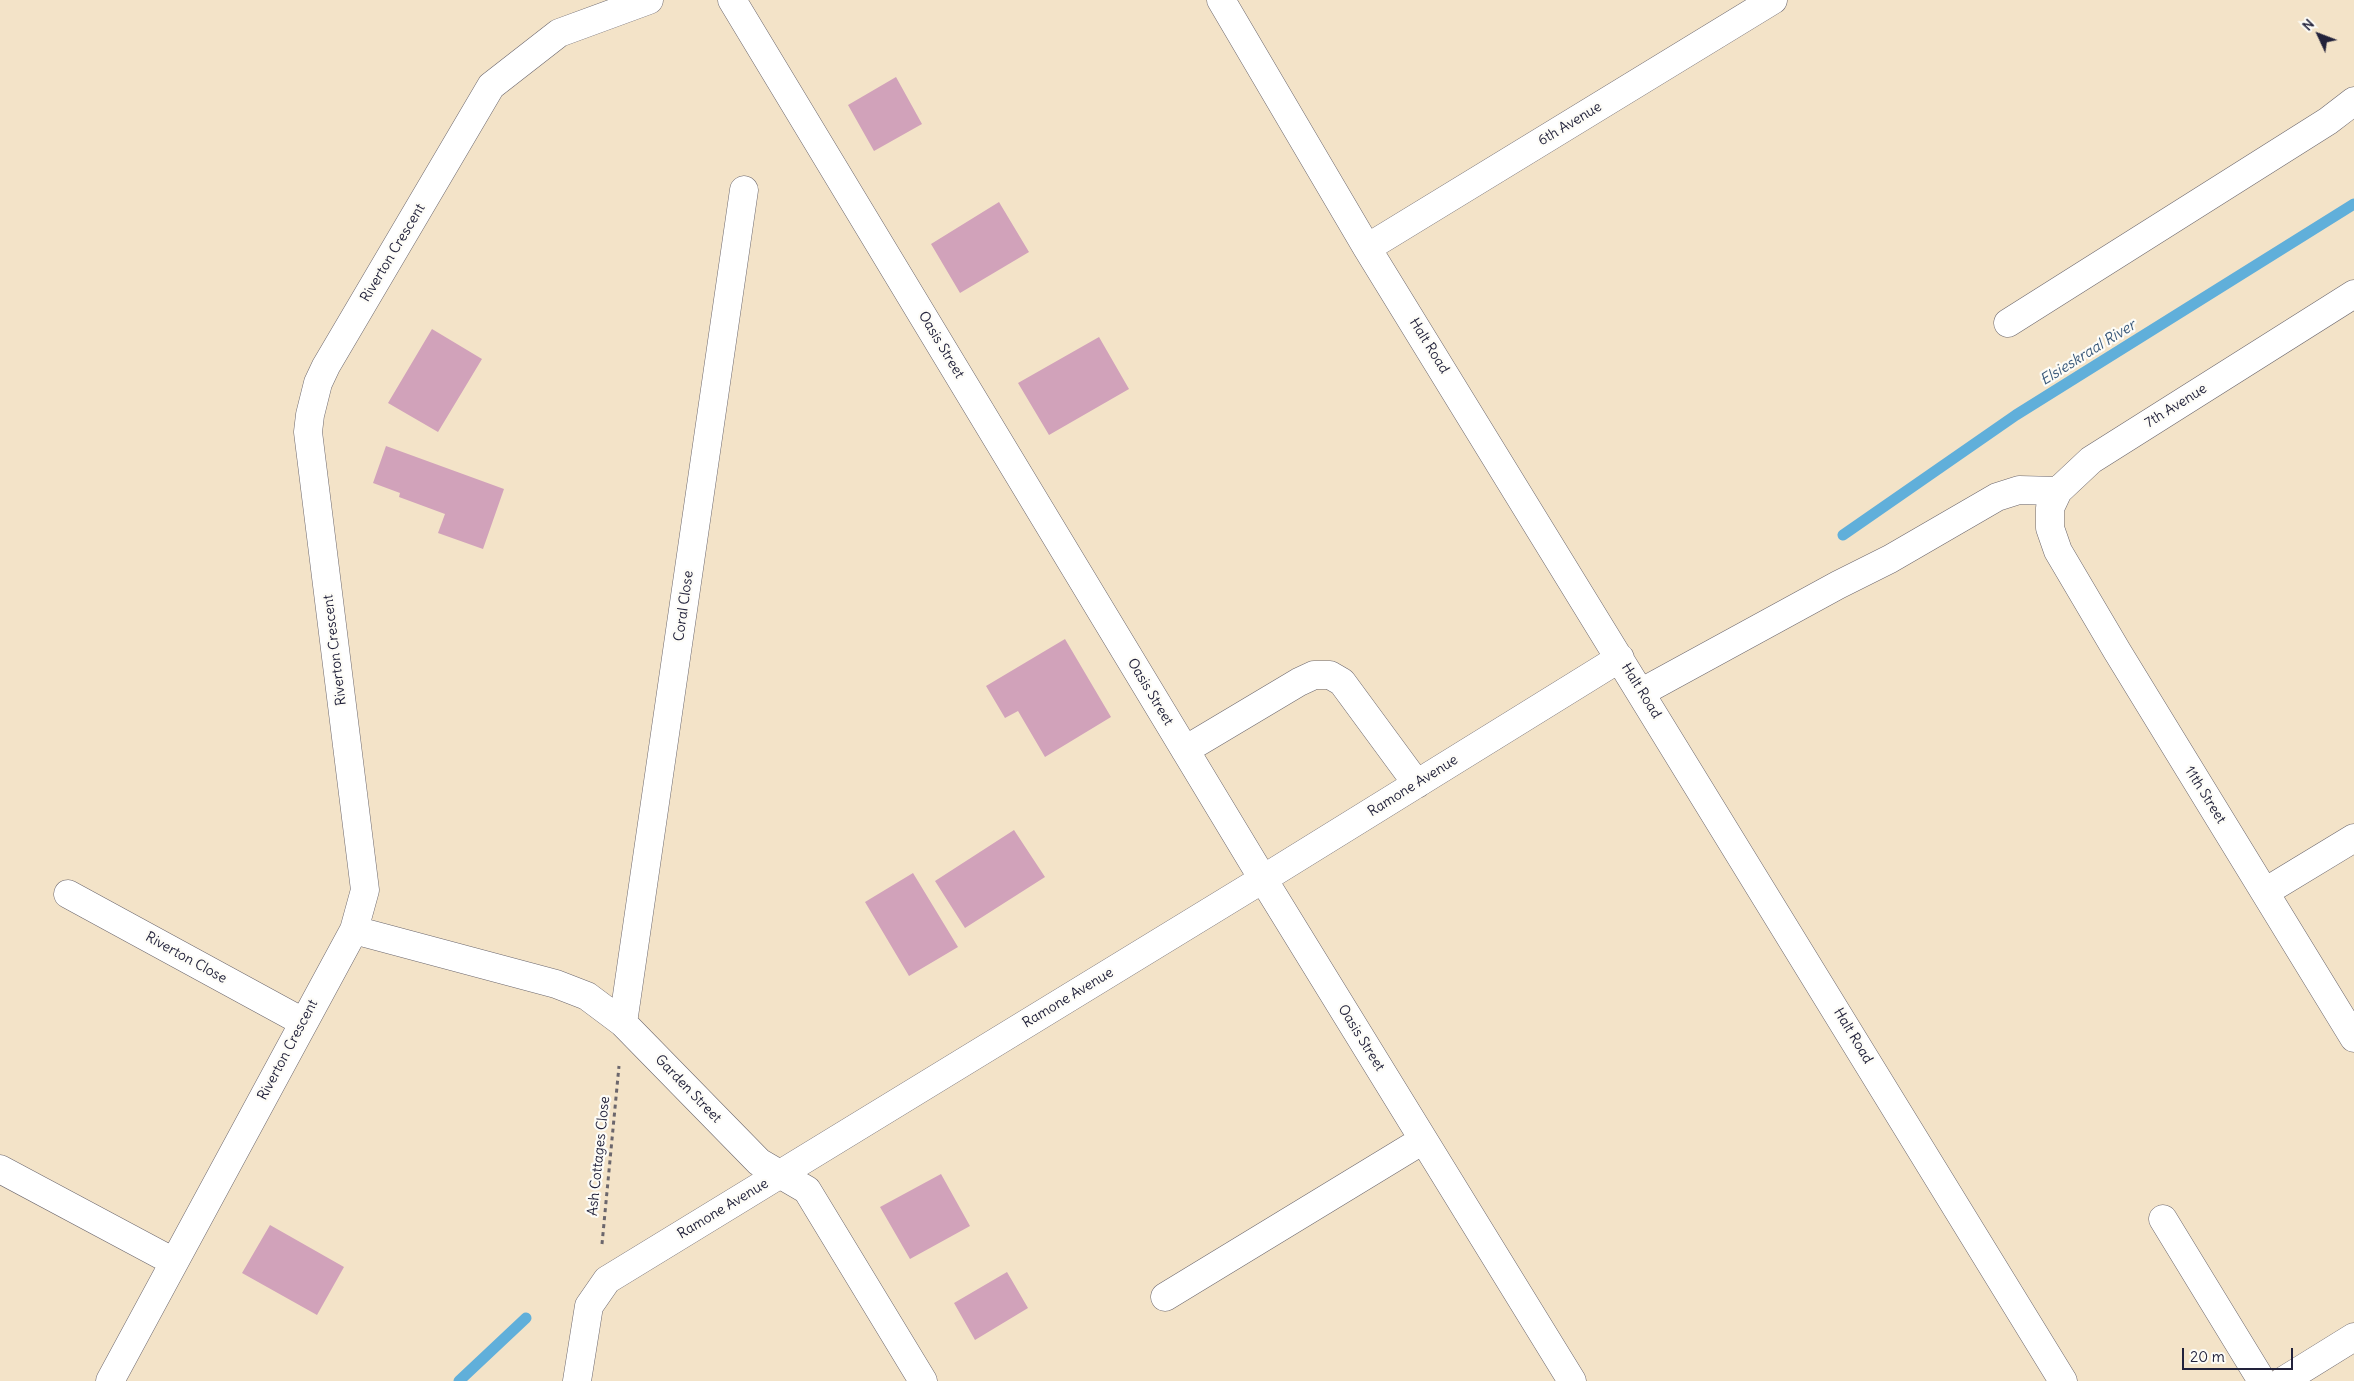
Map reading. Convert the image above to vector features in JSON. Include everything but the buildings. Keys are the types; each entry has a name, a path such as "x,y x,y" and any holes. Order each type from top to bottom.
{"street":[{"name":"Riverton Crescent","path":"110,1381 354,930 364,890 308,432 318,383 326,366 491,86 559,33 649,0"},
{"name":"Oasis Street","path":"732,0 1263,879 1572,1381"},
{"name":"Halt Road","path":"1221,0 1367,248 1642,692 2063,1381"},
{"name":"6th Avenue","path":"1367,248 1773,0"},
{"path":"2008,323 2328,121 2354,101"},
{"name":"Coral Close","path":"623,1023 744,190"},
{"name":"7th Avenue","path":"2058,551 2050,528 2050,508 2058,491 2091,460 2354,294"},
{"path":"1642,692 1890,560 1997,497 2019,490 2058,491"},
{"name":"11th Street","path":"2058,551 2354,1038"},
{"name":"Ramone Avenue","path":"577,1381 589,1306 607,1280 1263,879 1620,658"},
{"path":"1185,750 1299,682 1314,675 1330,675 1342,682 1347,688 1417,784"},
{"path":"2265,892 2354,838"},
{"name":"Riverton Close","path":"68,894 304,1022"},
{"name":"Garden Street","path":"354,930 556,984 587,996 623,1023 759,1162 807,1190 924,1381"},
{"path":"1165,1297 1423,1140"},
{"path":"0,1169 174,1262"},
{"path":"2163,1219 2262,1381"},
{"path":"2283,1381 2354,1337"}],"path":[{"name":"Ash Cottages Close","path":"597,1292 623,1023"}],"waterway":[{"name":"Elsieskraal River","path":"1843,535 2016,415 2354,204"},
{"name":"Elsieskraal River","path":"459,1381 526,1318"}]}
